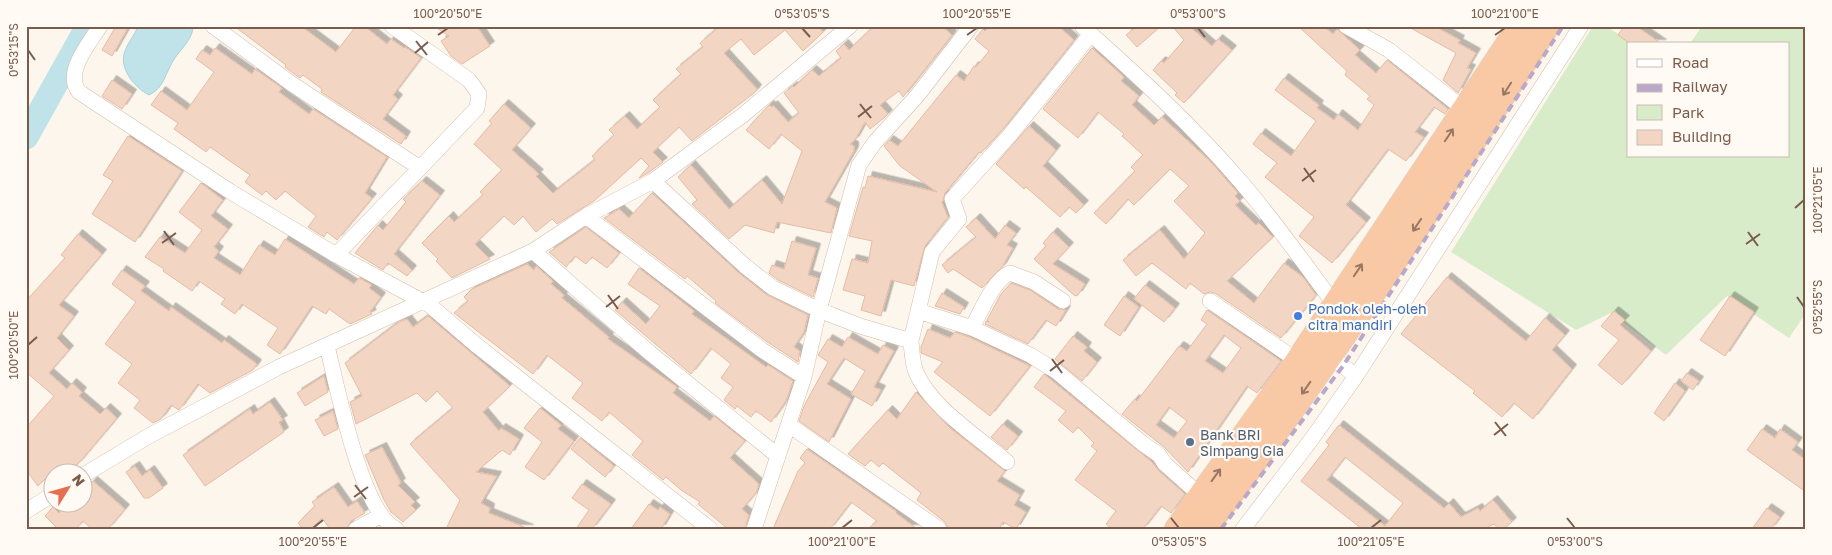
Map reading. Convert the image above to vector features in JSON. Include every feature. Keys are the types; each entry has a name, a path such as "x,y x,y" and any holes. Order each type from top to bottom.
{"highway":[{"path":"1177,529 1298,361 1465,110 1522,37 1547,26"},
{"path":"1205,529 1330,355 1479,133 1522,37"}],"street":[{"path":"100,26 75,72 74,83 79,92 232,192 336,255 424,302 710,529"},
{"path":"213,26 292,84 420,168"},
{"path":"336,255 480,103 479,94 469,80 392,26"},
{"path":"92,470 147,437 279,368 532,251 586,216 653,181 743,115 850,26"},
{"path":"754,529 804,377 819,310 859,165 874,142 917,96 971,26"},
{"path":"1346,26 1389,50 1465,110"},
{"path":"1243,529 1311,440 1356,376 1581,26"},
{"path":"1008,462 965,427 929,392 916,372 911,341 932,252 959,219 952,199 1010,135 1086,30 1136,73 1240,180 1279,228 1335,305"},
{"path":"653,181 759,278 788,296 860,326 911,341"},
{"path":"586,216 762,350 804,377"},
{"path":"532,251 650,353 778,456"},
{"path":"972,328 1002,277 1010,273 1034,282 1063,301"},
{"path":"1210,302 1298,361"},
{"path":"918,311 972,328 1030,355 1056,371 1142,443 1160,455 1165,464 1201,496"},
{"path":"327,346 352,445 363,479 380,516 396,529"},
{"path":"1330,355 1356,376"},
{"path":"788,425 938,529"},
{"path":"26,511 42,501"},
{"path":"356,529 380,516"}],"green space":[{"path":"1593,26 1606,26 1630,42 1627,42 1627,158 1790,158 1790,42 1691,42 1702,26 1806,26 1806,313 1789,338 1727,296 1666,355 1611,313 1576,330 1451,252"}],"water":[{"path":"138,26 193,28 188,41 173,61 161,85 149,95 138,88 133,82 124,64 123,57 125,51"}],"building":[{"path":"116,26 129,26 112,56 102,50"},
{"path":"234,26 301,26 336,52 356,26 364,26 387,44 391,39 421,58 393,95 398,99 383,119 406,136 401,144 321,92 322,89 303,75 300,78 297,76 285,67 286,65"},
{"path":"434,26 477,26 490,46 462,64 451,56 441,41 449,36"},
{"path":"720,26 818,26 823,32 803,51 785,30 754,55 741,39 724,53 757,89 754,93 692,141 679,127 653,152 663,162 639,178 649,166 641,158 594,201 557,224 552,219 536,232 523,216 514,225 504,216 475,244 490,259 452,278 436,261 438,259 422,243 449,216 454,222 483,195 480,192 502,170 474,144 492,123 489,121 504,104 531,128 512,150 539,174 536,176 553,193 595,160 592,156 614,135 609,130 625,116 637,129 660,107 653,100 681,74 676,69 703,47 700,43"},
{"path":"874,26 942,26 952,35 903,97 899,91 880,105 888,114 870,129 865,122 855,140 850,144 854,146 854,151 825,202 837,208 831,233 777,222 774,233 745,225 729,239 692,204 697,200 678,177 691,165 729,209 762,180 782,204 802,151 781,134 769,149 746,130 769,105 772,107 773,105 788,122 799,113 784,93 794,87 812,70 819,76 841,58 836,51 844,44 849,50"},
{"path":"990,26 1058,26 1074,40 1003,129 981,153 979,152 945,193 942,203 948,217 925,246 914,286 891,280 881,316 861,310 865,296 843,290 852,259 868,263 872,241 849,236 863,187 865,188 868,176 937,192 900,166 884,146 889,140 898,146 956,75 964,81 974,66 976,67 989,51 975,39 983,29 985,31"},
{"path":"1137,26 1161,26 1137,47 1126,35"},
{"path":"1172,26 1189,26 1212,46 1218,39 1232,50 1184,103 1175,95 1177,93 1153,70 1161,61 1164,63 1184,40"},
{"path":"1298,26 1323,26 1333,34 1337,29 1360,50 1355,55 1376,73 1387,60 1448,109 1445,114 1434,107 1415,132 1424,137 1406,161 1388,149 1346,205 1366,222 1332,263 1299,236 1314,217 1265,177 1277,163 1253,144 1261,133 1291,156 1316,121 1275,90 1284,78 1319,105 1317,108 1334,120 1338,114 1358,130 1374,105 1367,99 1370,96 1345,75 1347,71"},
{"path":"1407,26 1434,26 1460,40 1458,43 1476,53 1467,68 1471,69 1458,93 1443,80 1456,53"},
{"path":"1624,26 1636,26 1659,42 1628,42 1618,35"},
{"path":"215,48 252,74 255,69 282,88 279,92 309,114 313,109 387,157 365,193 372,198 337,240 327,232 324,237 308,227 316,216 285,191 276,200 266,191 262,195 245,182 250,175 210,147 206,152 174,129 178,123 151,105 161,91 187,110 214,72 196,59 202,50 210,55"},
{"path":"1092,48 1124,77 1121,81 1139,96 1132,105 1154,125 1162,117 1211,162 1238,193 1235,196 1240,201 1235,205 1256,225 1259,223 1273,237 1227,281 1254,303 1284,263 1303,277 1316,295 1281,338 1215,293 1204,294 1190,283 1186,289 1152,263 1136,276 1123,260 1160,230 1184,259 1205,233 1174,201 1189,186 1170,169 1134,205 1128,199 1106,224 1094,213 1135,171 1131,167 1143,155 1122,136 1124,134 1098,112 1078,138 1043,109"},
{"path":"112,80 132,94 122,109 102,96"},
{"path":"1029,126 1056,150 1043,166 1084,205 1076,213 1069,207 1060,217 996,164"},
{"path":"128,136 182,171 135,242 92,214 113,181 103,175"},
{"path":"422,181 440,195 394,254 412,270 407,276 388,263 383,270 355,253 378,225 383,230 406,202 403,199"},
{"path":"201,183 223,200 211,216 228,229 214,247 219,251 214,258 240,275 259,245 275,255 285,239 354,284 359,278 372,285 369,288 381,297 370,312 372,314 350,324 329,309 326,314 312,306 280,354 267,345 278,328 242,304 235,314 221,304 225,299 199,281 192,291 163,271 164,269 145,257 160,237 185,253 202,230 179,212"},
{"path":"652,193 739,273 767,295 808,315 804,332 794,347 800,351 798,362 715,303 716,301 687,276 685,279 604,218 619,209 629,218"},
{"path":"976,218 995,239 1005,225 1016,233 1007,245 1013,248 1002,267 982,288 953,269 948,273 942,265 976,237 966,227"},
{"path":"586,227 619,253 607,268 592,257 586,264 575,256 566,267 549,252"},
{"path":"1053,232 1069,247 1053,264 1085,284 1078,295 1075,296 1034,259 1046,246 1043,243"},
{"path":"78,234 102,254 59,305 74,316 57,338 69,350 49,373 67,389 72,383 82,392 79,396 100,414 106,408 117,418 80,462 42,462 42,482 38,486 26,470 26,428 54,396 26,372 26,301 65,258 61,255"},
{"path":"792,241 816,248 808,275 818,278 813,297 778,280 769,273 772,265 784,269"},
{"path":"527,264 534,270 536,266 553,281 551,284 564,295 562,298 609,337 608,339 677,387 673,393 710,421 714,416 745,441 730,458 759,484 756,493 742,509 749,515 745,529 728,529 698,504 700,502 681,490 666,477 663,480 632,455 643,441 609,412 602,421 572,398 583,383 547,355 533,374 454,313 468,301 464,297 472,289"},
{"path":"639,268 694,311 692,314 766,367 768,365 793,381 786,401 771,422 756,411 751,417 737,406 735,409 724,400 733,387 721,378 731,364 711,348 691,374 615,310 622,302 646,324 660,306 628,284"},
{"path":"122,270 145,286 141,291 169,311 171,307 222,343 224,340 257,364 253,370 210,393 198,384 179,410 171,405 161,419 153,423 134,408 140,400 118,383 132,364 105,344 136,302 112,284"},
{"path":"1447,277 1526,341 1545,318 1565,335 1552,350 1572,369 1533,419 1514,403 1502,417 1473,393 1475,391 1401,334"},
{"path":"1011,283 1030,290 1058,309 1066,310 1056,326 1046,320 1028,344 985,324 986,321 989,322 987,320 1001,294"},
{"path":"1145,285 1175,308 1164,322 1134,299"},
{"path":"942,293 964,307 960,314 935,306"},
{"path":"1124,296 1139,307 1120,336 1104,325"},
{"path":"1730,296 1754,312 1725,356 1700,340"},
{"path":"1207,310 1281,361 1257,393 1247,386 1188,472 1164,447 1122,414 1135,399 1137,401 1179,346 1187,351 1207,324 1201,320","holes":["1224,335 1241,348 1223,373 1205,361","1169,407 1187,421 1174,438 1156,425"]},
{"path":"1614,311 1625,320 1620,325 1651,351 1622,385 1598,365 1619,340 1601,326"},
{"path":"428,316 510,386 483,412 499,431 501,428 519,439 510,455 502,450 476,472 497,476 481,503 490,508 489,513 529,529 446,529 460,500 410,444 453,408 437,391 426,402 417,393 356,424 350,402 362,396 345,363 399,322 407,319 413,327"},
{"path":"928,329 950,338 955,332 969,337 1030,366 990,416 934,372 943,362 921,353 921,347"},
{"path":"1073,336 1087,347 1084,351 1097,362 1082,381 1055,359"},
{"path":"848,337 878,354 883,345 894,351 874,387 881,390 872,406 851,394 865,371 844,358 827,384 851,399 829,442 799,421 804,406 828,362 818,355 828,339 842,347"},
{"path":"1687,373 1699,381 1693,390 1681,381"},
{"path":"1044,374 1152,462 1159,471 1185,494 1171,513 1161,506 1143,529 1112,529 1106,524 1116,511 1075,480 1097,451 1091,446 1094,443 1078,427 1073,433 1058,420 1066,411 1034,387"},
{"path":"324,376 328,392 305,406 297,393"},
{"path":"1675,383 1685,391 1664,421 1654,413"},
{"path":"916,392 950,428 1005,471 997,481 1020,495 1014,505 1026,512 1016,529 1003,522 999,529 948,529 945,522 917,500 921,493 883,463 879,467 871,460 865,466 848,454 888,410 897,419"},
{"path":"270,402 283,420 279,422 284,432 205,486 183,455 250,409 253,414"},
{"path":"540,408 561,425 558,429 574,441 544,480 525,467 542,442 524,428"},
{"path":"333,411 338,429 324,436 315,420"},
{"path":"1003,424 1018,436 1007,450 991,437"},
{"path":"1339,425 1444,508 1449,503 1461,517 1478,508 1480,511 1493,500 1512,522 1504,529 1498,529 1494,524 1484,529 1362,529 1301,481 1329,445 1326,442","holes":["1345,457 1403,503 1385,526 1327,480"]},
{"path":"1762,429 1775,438 1780,429 1798,442 1792,450 1806,460 1806,492 1747,450"},
{"path":"580,438 614,466 605,477 571,449"},
{"path":"382,447 401,483 398,485 415,502 411,505 416,510 403,522 391,512 384,500 365,455"},
{"path":"807,449 897,512 917,529 868,529 877,521 851,502 830,529 773,529 798,471 805,463 800,458"},
{"path":"135,466 142,476 150,470 163,488 149,498 144,498 126,472"},
{"path":"92,482 125,509 108,529 92,529 83,521 76,529 58,529 45,516 49,512 92,512"},
{"path":"582,484 611,504 592,529 576,529 589,510 572,498"},
{"path":"334,487 348,507 357,501 365,513 351,521 347,529 330,529 322,518 311,529 303,529 298,523 315,506 312,502"},
{"path":"649,504 658,510 660,507 670,514 661,529 631,529"},
{"path":"1767,508 1780,517 1771,529 1752,529"}],"waterway":[{"path":"26,137 88,26"}],"railway":[{"path":"1221,529 1343,366 1563,26"}],"place":[{"name":"Pondok oleh-oleh citra mandiri","path":"1298,316"},
{"name":"Bank BRI Simpang Gia","path":"1190,442"}]}
